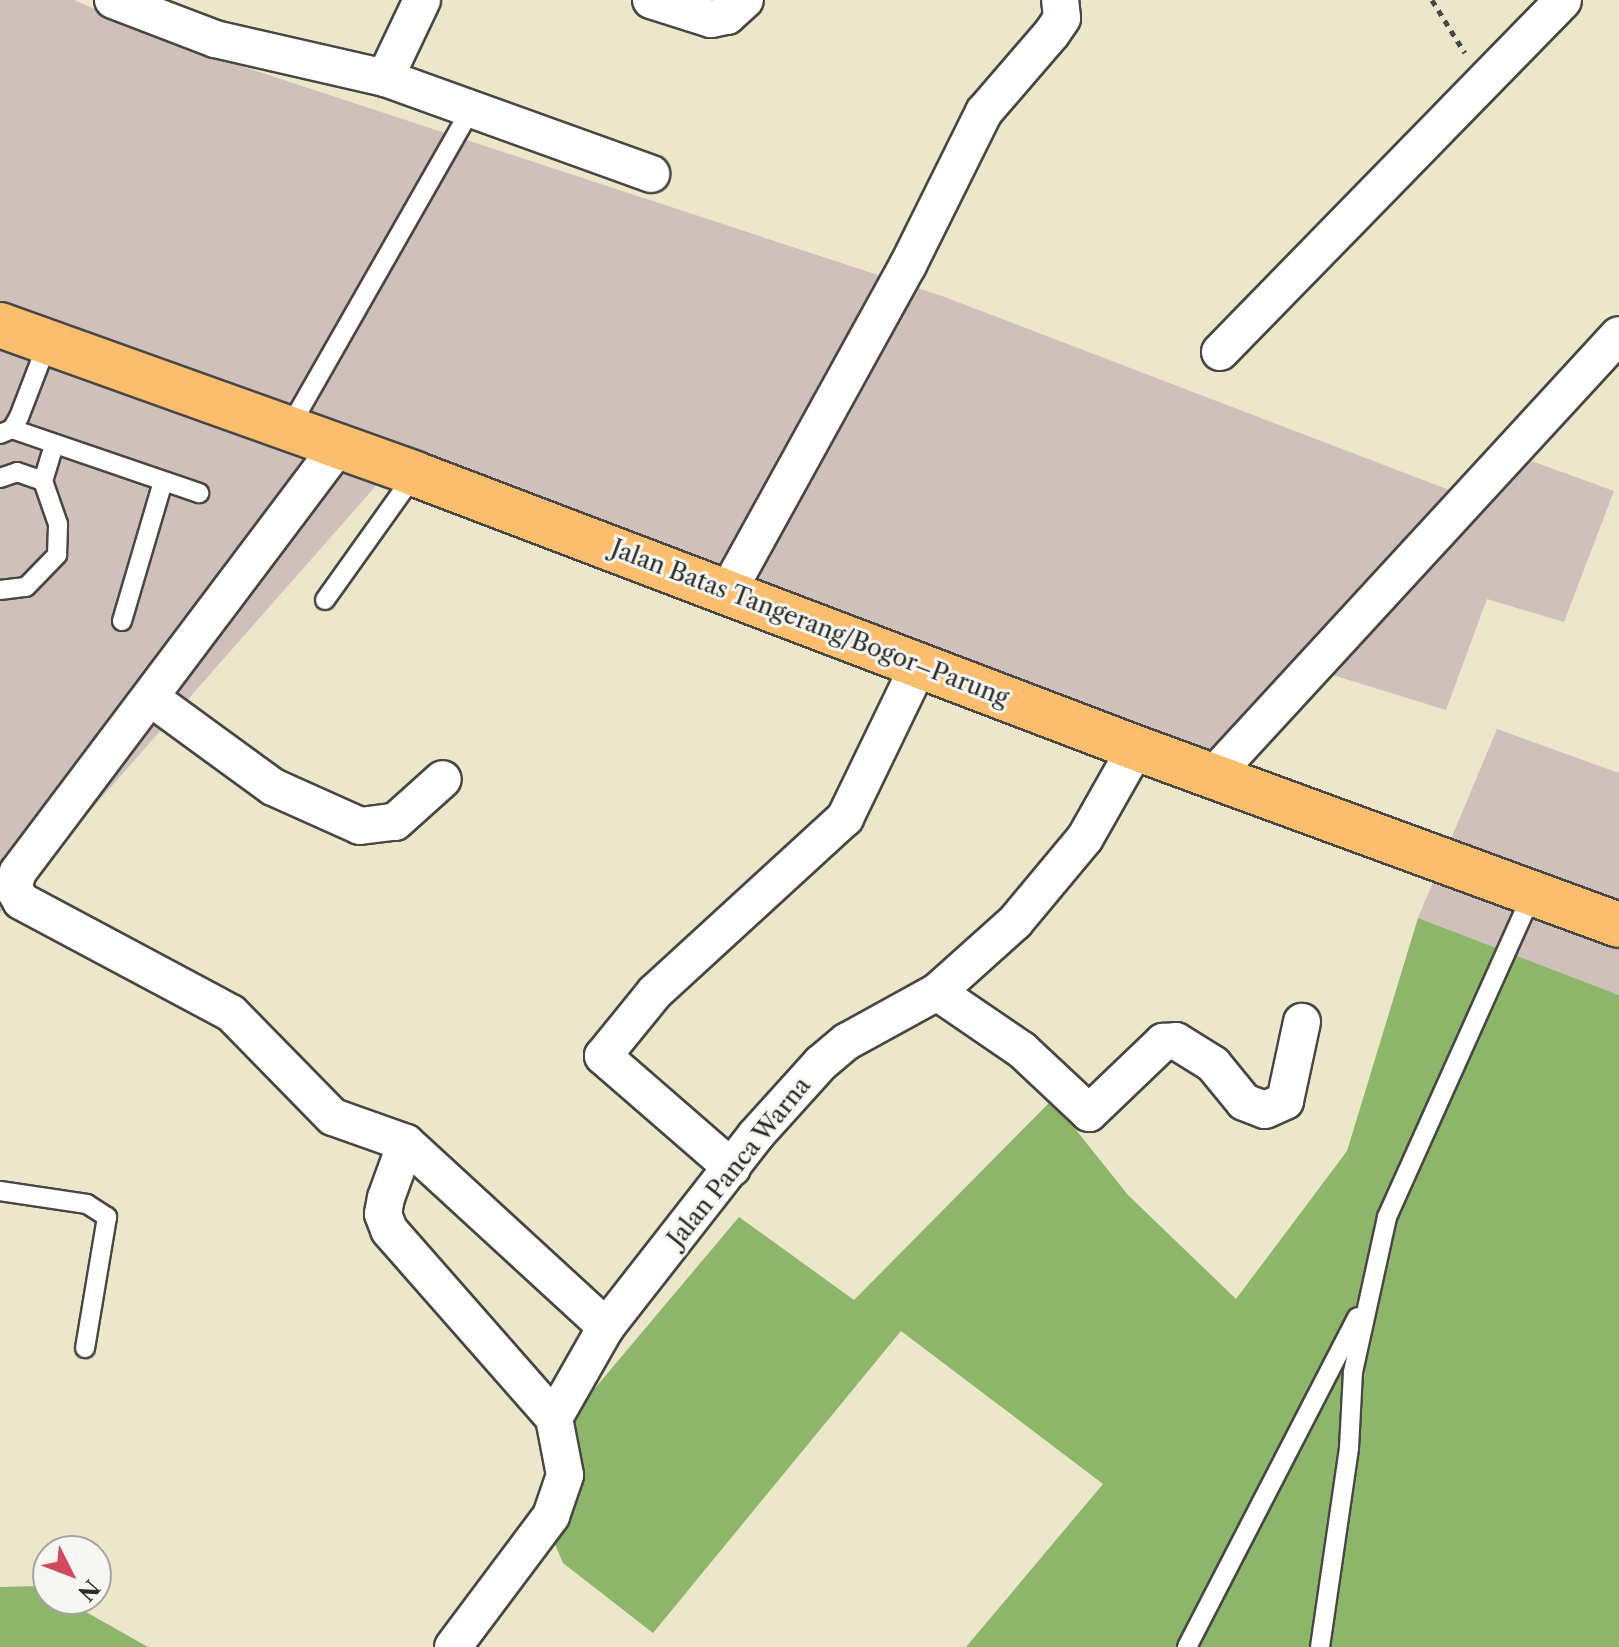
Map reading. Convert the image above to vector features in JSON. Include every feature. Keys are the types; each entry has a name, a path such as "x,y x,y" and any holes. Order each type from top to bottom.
{"main road":[{"name":"Jalan Batas Tangerang/Bogor–Parung","path":"0,325 415,474 1136,748 1619,925"}],"street":[{"path":"113,0 215,39 385,78 651,174"},
{"path":"385,78 422,0"},
{"path":"651,0 711,19 727,16 745,0"},
{"path":"728,591 908,265 984,112 1052,33 1062,18 1060,0"},
{"path":"1220,352 1563,0"},
{"path":"1213,776 1617,340"},
{"path":"337,448 18,872 15,894 231,1013 333,1117 406,1143 606,1327"},
{"path":"732,1168 603,1056 655,992 845,818 919,665"},
{"path":"151,698 273,787 360,826 395,822 443,779"},
{"name":"Jalan Panca Warna","path":"554,1418 606,1327 732,1168 821,1063 846,1042 937,992 1015,922 1064,866 1136,748"},
{"path":"937,992 1022,1050 1089,1113 1163,1042 1176,1041 1213,1064 1244,1102 1265,1110 1285,1101 1302,1022"},
{"path":"406,1143 386,1198 383,1214 389,1230 554,1418 565,1475 556,1505 453,1647"}],"lane":[{"path":"288,430 471,109"},
{"path":"48,342 6,432 199,493"},
{"path":"0,590 26,587 57,555 58,524 43,481 54,446"},
{"path":"0,478 17,472 43,481"},
{"path":"325,600 415,474"},
{"path":"122,621 163,482"},
{"path":"1320,1647 1366,1301 1387,1217 1413,1152 1533,891"},
{"path":"0,1191 87,1204 107,1217 85,1348"},
{"path":"1187,1647 1366,1301"}],"path":[{"path":"1432,0 1483,81"}],"shaded area":[{"path":"0,0 74,0 180,46 942,296 1473,499 1504,451 1614,491 1564,622 1487,599 1446,710 1323,672 1238,769 396,463 0,913"},
{"path":"1497,729 1619,773 1619,995 1418,918"}],"green space":[{"path":"1418,918 1619,995 1619,1647 966,1647 1103,1484 901,1331 653,1633 563,1563 542,1515 548,1444 739,1217 854,1300 1052,1100 1128,1195 1236,1299 1347,1151"},
{"path":"32,1586 32,1615 91,1615 148,1647 0,1647 0,1587"}]}
